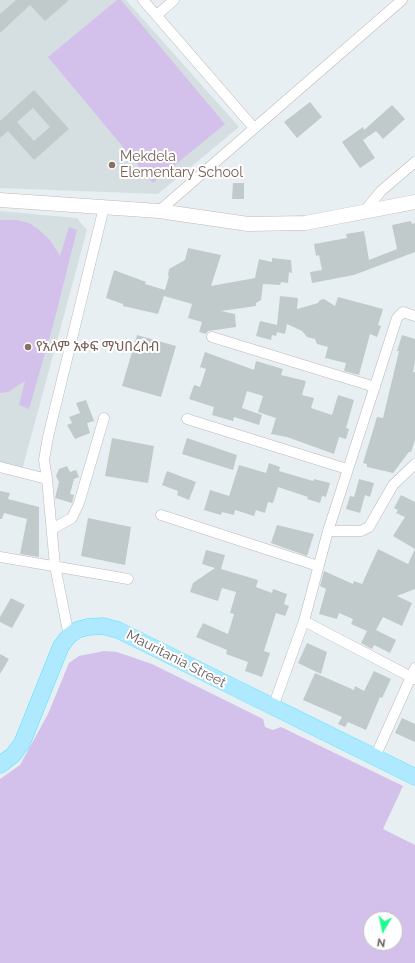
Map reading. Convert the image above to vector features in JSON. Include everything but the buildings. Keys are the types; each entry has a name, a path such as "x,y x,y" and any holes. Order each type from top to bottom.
{"main road":[{"name":"Mauritania Street","path":"69,636 77,630 88,627 103,626 118,630 415,777"},
{"path":"0,765 13,755 22,743 55,659 61,646 69,636"}],"street":[{"path":"143,0 254,128"},
{"path":"157,15 174,0"},
{"path":"159,211 402,0"},
{"path":"363,213 381,191 415,162"},
{"path":"0,200 159,211 248,224 305,223 415,202"},
{"path":"69,636 55,566 48,479 44,460 48,437 104,207"},
{"path":"273,707 304,620 318,566 347,469 397,318 403,312 415,316"},
{"path":"212,337 375,387"},
{"path":"52,529 72,518 80,503 104,418"},
{"path":"187,418 347,469"},
{"path":"328,531 361,532 369,527 393,485 415,464"},
{"path":"0,467 48,479"},
{"path":"161,515 318,566"},
{"path":"0,557 128,579"},
{"path":"304,620 414,675 375,757"}],"shaded area":[{"path":"0,0 126,0 239,127 158,194 0,188"},
{"path":"117,0 121,0 225,124 153,183 48,57"},
{"name":"የአለም አቀፍ ማህበረስብ","path":"0,211 77,218 87,230 22,470 0,464"},
{"name":"የአለም አቀፍ ማህበረስብ","path":"0,220 17,220 29,223 50,240 60,256 69,227 77,230 54,322 29,409 19,405 25,381 8,392 0,393"},
{"path":"104,651 117,652 152,664 263,719 265,727 273,730 281,727 403,786 383,829 415,845 415,963 0,963 0,779 20,765 48,714 69,663 79,656"}],"place":[{"name":"Mekdela Elementary School","path":"112,165"},
{"name":"የአለም አቀፍ ማህበረስብ","path":"28,347"}]}
